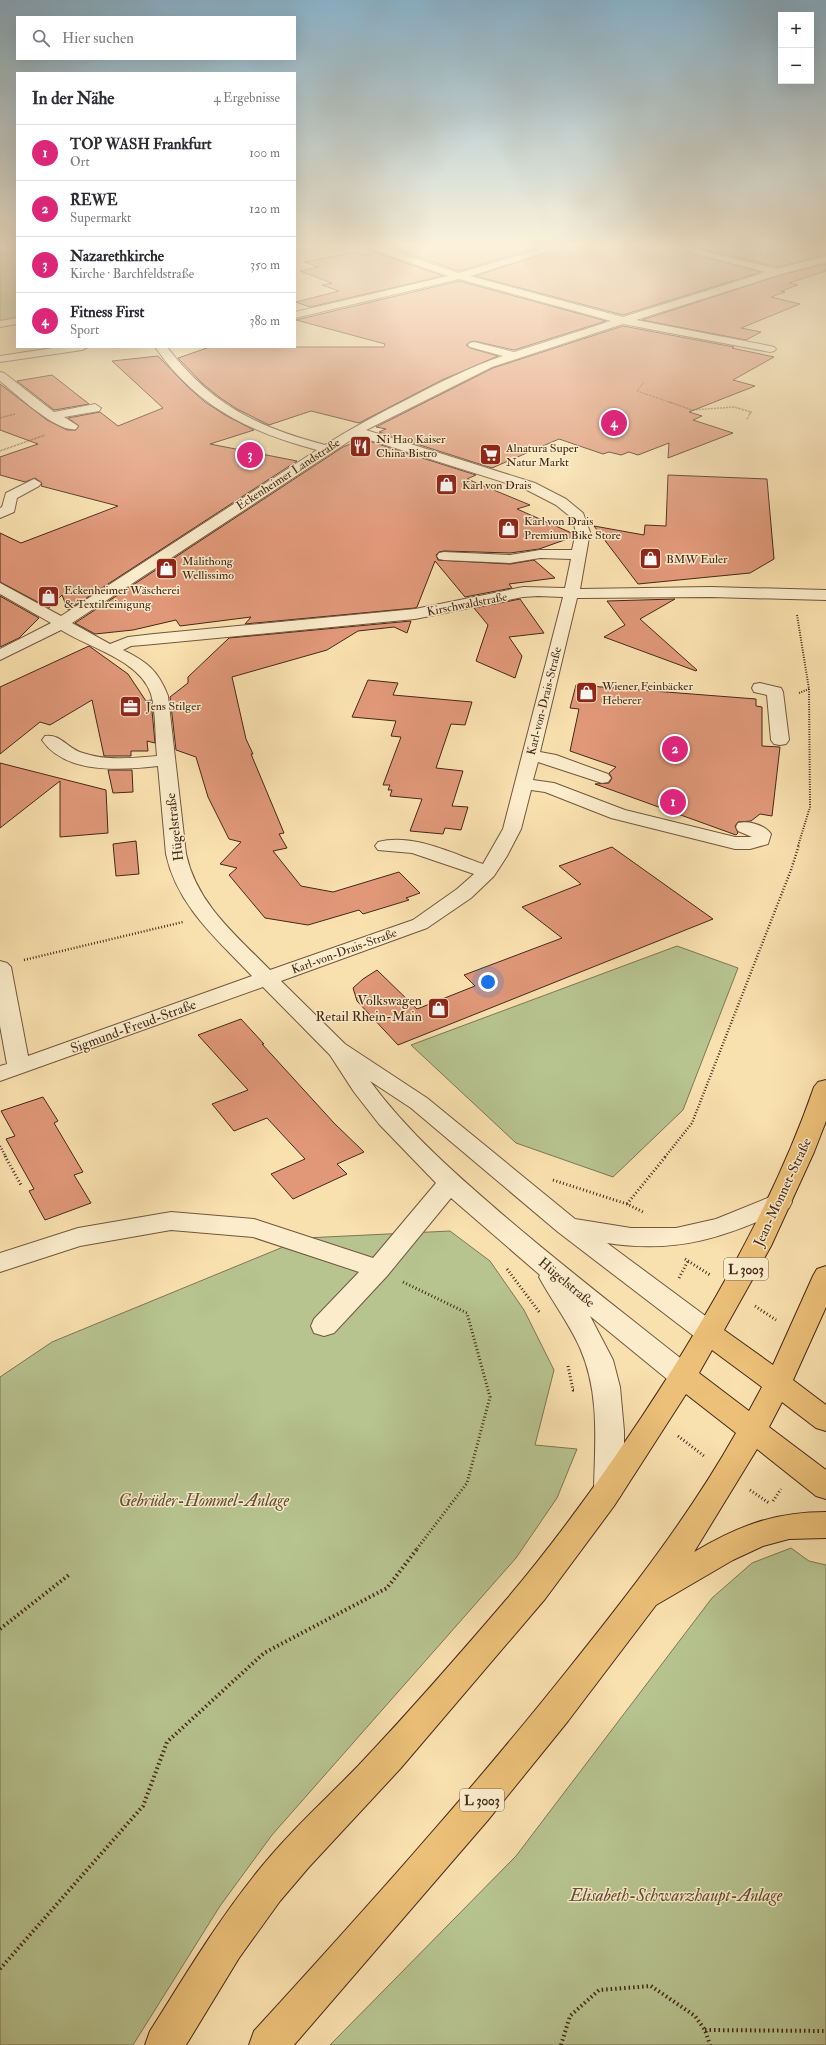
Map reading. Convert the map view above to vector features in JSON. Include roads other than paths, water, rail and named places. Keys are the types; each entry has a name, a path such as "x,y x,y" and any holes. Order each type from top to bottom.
{"main road":[{"name":"Jean-Monnet-Straße","path":"683,1376 743,1275 780,1202 826,1087"},
{"name":"L 3003","path":"268,2045 440,1850 542,1728 644,1597 728,1474 777,1385 801,1336 826,1276"},
{"name":"Hügelstraße","path":"708,1333 826,1420"},
{"name":"Hügelstraße","path":"683,1376 826,1487"},
{"name":"L 3003","path":"164,2045 219,1958 268,1886 326,1822 384,1762 535,1588 609,1489 657,1420 683,1376"},
{"path":"644,1597 735,1544 769,1530 801,1525 826,1525"}],"street":[{"name":"Eckenheimer Landstraße","path":"0,655 60,624 355,431 434,390 488,365 557,342"},
{"path":"736,342 770,349"},
{"path":"474,345 515,356"},
{"path":"0,360 76,348"},
{"path":"162,348 172,364 201,393 233,416 280,436 326,449"},
{"path":"0,375 48,413 72,426"},
{"path":"26,413 48,413 95,408"},
{"name":"Karl-von-Drais-Straße","path":"266,979 420,924 466,892 487,872 512,829 570,594 583,532 578,516 561,502 530,486 355,431"},
{"path":"0,514 9,509 10,496 34,483"},
{"path":"444,556 510,559 540,554 579,555"},
{"name":"Hügelstraße","path":"0,588 43,611 60,624 134,662 146,671 158,688 176,854 179,868 188,890 206,916 266,979 338,1049 381,1076 419,1103 566,1226 708,1333"},
{"name":"Kirschwaldstraße","path":"110,650 128,642 415,614 523,592 538,591 594,595 657,592 711,592 822,595"},
{"path":"760,688 774,692 780,740"},
{"path":"51,740 66,753 94,762 146,762 166,760"},
{"path":"531,755 550,759 602,778"},
{"path":"524,784 548,787 618,814 735,843 750,844 761,840 762,834 745,827"},
{"path":"385,846 414,847 487,872"},
{"path":"0,967 9,1071"},
{"name":"Sigmund-Freud-Straße","path":"9,1071 266,979"},
{"name":"Hügelstraße","path":"338,1049 362,1087 387,1120 450,1183 544,1264 683,1376"},
{"path":"324,1326 378,1269 450,1183"},
{"path":"566,1226 601,1233 630,1236 667,1237 690,1235 728,1224 780,1202"},
{"path":"0,1264 78,1237 171,1221 254,1228 378,1269"},
{"path":"544,1264 581,1326 603,1372 609,1418 609,1489"}],"place":[{"name":"Fitness First","path":"614,423"},
{"name":"Ni Hao Kaiser China Bistro","path":"361,446"},
{"name":"Nazarethkirche","path":"250,455"},
{"name":"Alnatura Super Natur Markt","path":"491,455"},
{"name":"Karl von Drais","path":"447,485"},
{"name":"Karl von Drais Premium Bike Store","path":"509,528"},
{"name":"BMW Euler","path":"651,559"},
{"name":"Malithong Wellissimo","path":"167,568"},
{"name":"Eckenheimer Wäscherei & Textilreinigung","path":"48,597"},
{"name":"Wiener Feinbäcker Heberer","path":"586,693"},
{"name":"Jens Stilger","path":"130,706"},
{"name":"REWE","path":"675,749"},
{"name":"TOP WASH Frankfurt","path":"673,802"},
{"name":"Volkswagen Retail Rhein-Main","path":"438,1008"}],"park label":[{"name":"Gebrüder-Hommel-Anlage","path":"204,1500"},
{"name":"Elisabeth-Schwarzhaupt-Anlage","path":"676,1895"}]}
